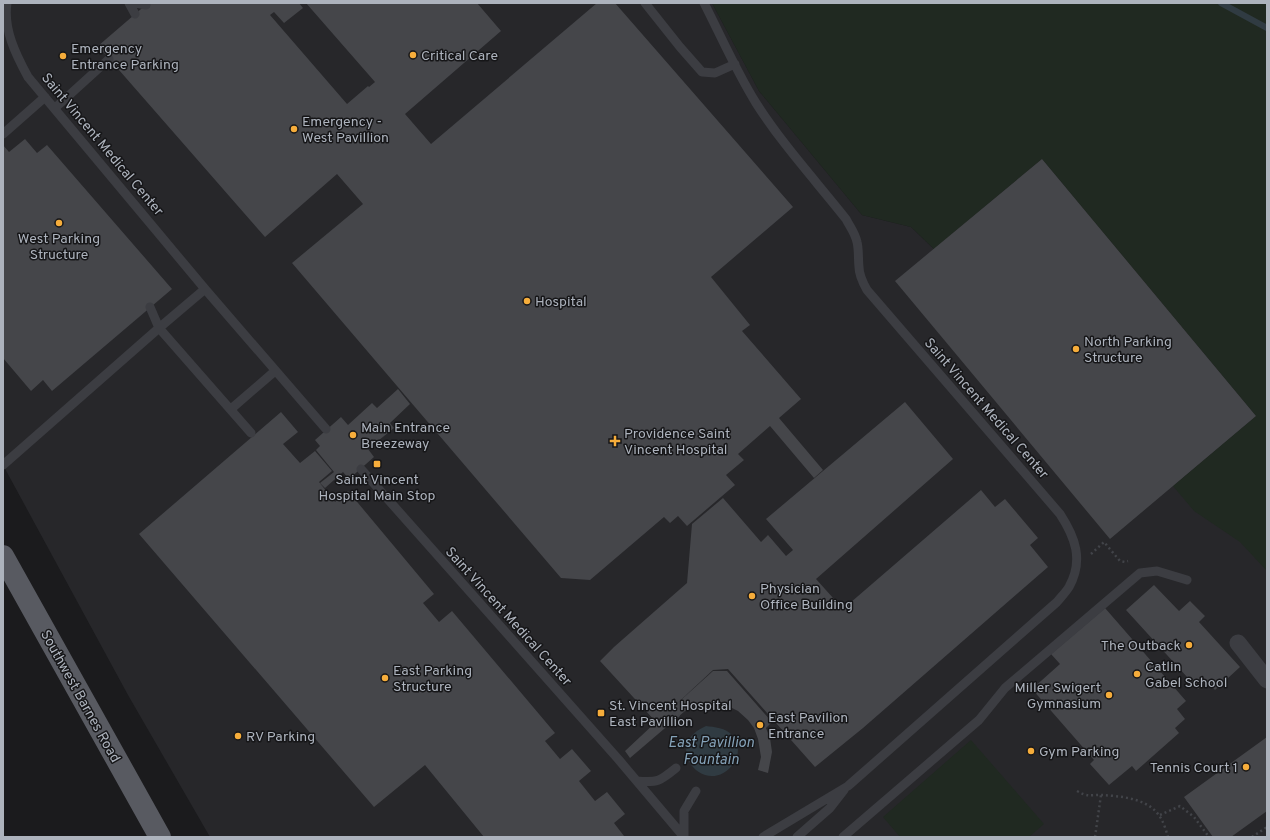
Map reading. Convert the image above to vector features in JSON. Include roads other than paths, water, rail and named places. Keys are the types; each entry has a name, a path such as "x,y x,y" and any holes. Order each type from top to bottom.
{"main road":[{"name":"Southwest Barnes Road","path":"3,556 160,837"}],"street":[{"path":"1238,643 1267,680"}],"lane":[{"name":"Saint Vincent Medical Center","path":"7,3 8,30 18,57 28,77 205,289 326,429"},
{"path":"129,3 135,14"},
{"path":"645,3 702,72 715,73 735,64"},
{"name":"Saint Vincent Medical Center","path":"704,3 756,103 846,219 853,231 857,242 860,274 867,290 1060,514 1069,529 1076,546 1077,556 1075,573 1069,587 1058,602 848,786 830,808 797,837"},
{"path":"55,108 109,59"},
{"path":"3,134 45,97"},
{"path":"3,465 205,289"},
{"path":"150,307 159,328 251,433"},
{"path":"231,409 275,371"},
{"name":"Saint Vincent Medical Center","path":"361,469 637,781 684,837"},
{"path":"843,837 979,720 1005,688 1140,573 1157,571 1187,580"},
{"path":"637,781 651,783 661,780 676,768"},
{"name":"Saint Vincent Medical Center","path":"763,837 848,786"},
{"name":"Saint Vincent Medical Center","path":"684,837 684,811 696,791"}],"water":[{"name":"East Pavillion Fountain","path":"706,726 720,728 727,731 736,741 738,748 734,763 723,773 712,776 701,773 692,766 687,757 687,746 693,735"}],"waterway":[{"path":"1221,3 1267,28"}],"place":[{"name":"Critical Care","path":"413,55"},
{"name":"Emergency Entrance Parking","path":"63,56"},
{"name":"Emergency - West Pavillion","path":"294,129"},
{"name":"West Parking Structure","path":"59,223"},
{"name":"Hospital","path":"527,301"},
{"name":"North Parking Structure","path":"1076,349"},
{"name":"Main Entrance Breezeway","path":"353,435"},
{"name":"Providence Saint Vincent Hospital","path":"615,441"},
{"name":"Saint Vincent Hospital Main Stop","path":"377,464"},
{"name":"Physician Office Building","path":"752,596"},
{"name":"The Outback","path":"1189,645"},
{"name":"Catlin Gabel School","path":"1137,674"},
{"name":"East Parking Structure","path":"385,678"},
{"name":"Miller Swigert Gymnasium","path":"1109,695"},
{"name":"St. Vincent Hospital East Pavillion","path":"601,713"},
{"name":"East Pavilion Entrance","path":"760,725"},
{"name":"RV Parking","path":"238,736"},
{"name":"Gym Parking","path":"1031,751"},
{"name":"Tennis Court 1","path":"1246,767"}]}
